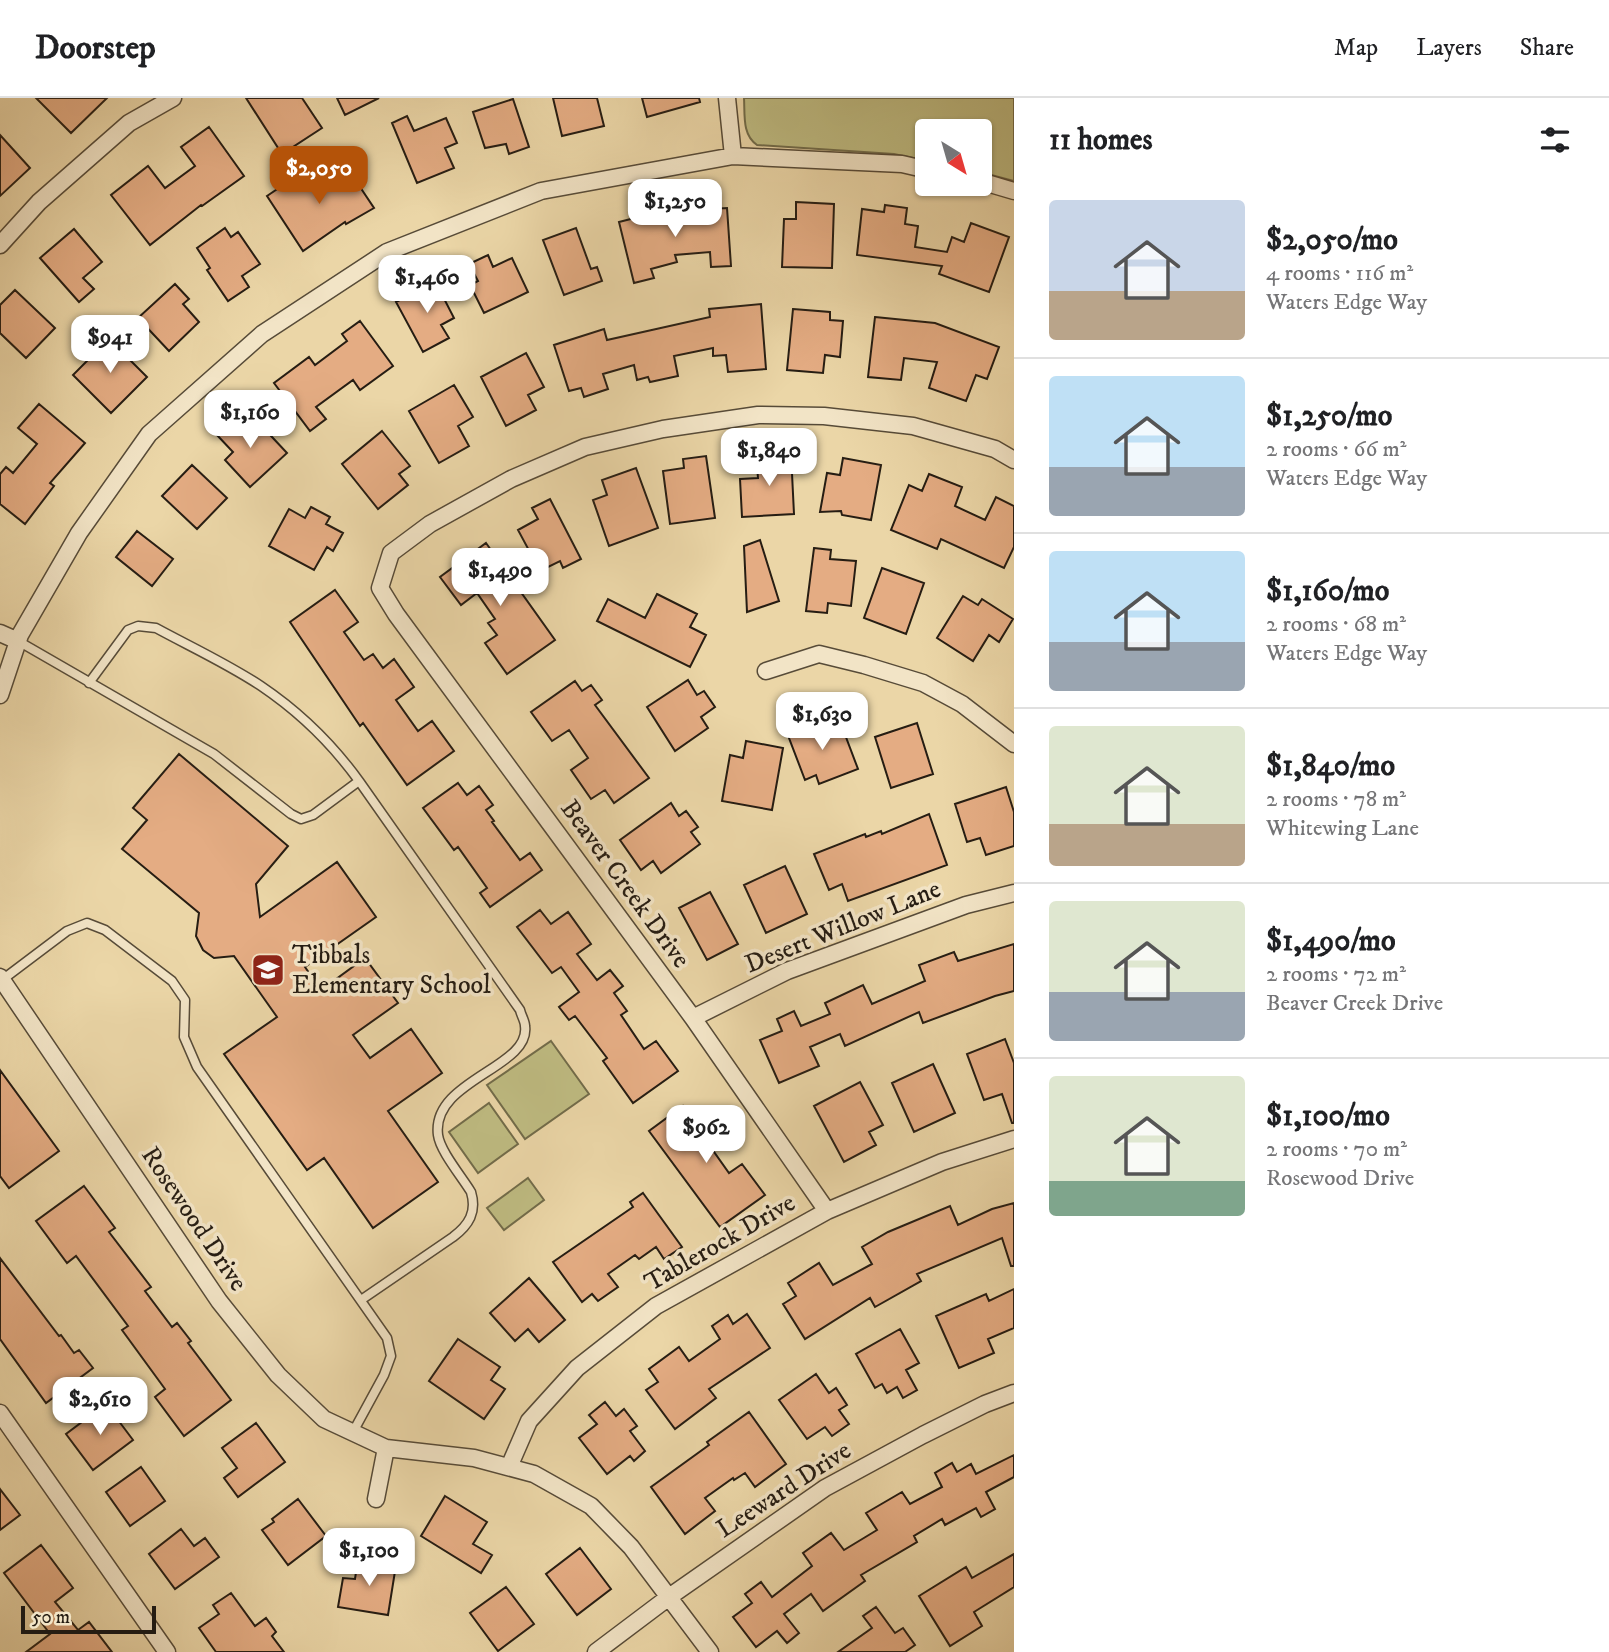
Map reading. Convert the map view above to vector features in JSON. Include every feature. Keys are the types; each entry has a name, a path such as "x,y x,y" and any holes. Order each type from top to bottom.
{"street":[{"path":"727,98 733,156"},
{"path":"0,244 39,202 129,124 169,99"},
{"path":"0,695 18,641 79,533 149,434 262,334 387,252 541,191 733,156 902,164 915,167"},
{"path":"992,185 1014,191"},
{"name":"Beaver Creek Drive","path":"827,1211 693,1017 396,614 380,588 391,553 430,524 511,479 586,447 663,429 758,415 824,416 913,426 995,449 1014,460"},
{"path":"0,633 18,641"},
{"path":"766,671 818,654 864,665 923,684 962,704 1014,744"},
{"name":"Desert Willow Lane","path":"693,1017 787,971 965,905 1014,892"},
{"name":"Rosewood Drive","path":"1,979 219,1301 278,1374 324,1419 386,1448 474,1458 534,1474 591,1506 631,1547 710,1652"},
{"name":"Tablerock Drive","path":"509,1467 529,1421 577,1368 656,1306 827,1211 943,1162 1014,1139"},
{"name":"Leeward Drive","path":"596,1652 669,1597 825,1488 923,1435 985,1404 1014,1393"},
{"path":"0,1413 167,1652"},
{"path":"376,1499 386,1448"}],"lane":[{"path":"89,683 128,629 138,626 156,628 261,687 337,751 520,1010 526,1027 521,1045 455,1095 440,1113 438,1136 474,1201 470,1220 453,1237 361,1300"},
{"path":"18,641 214,754 301,819 313,815 359,780"},
{"path":"1,979 67,931 86,923 105,930 172,981 185,1000 184,1037 197,1067 387,1338 391,1356 353,1432"}],"shaded area":[{"path":"744,98 1014,98 1014,181 992,175 992,119 915,119 915,158 894,154 757,145 749,136"},
{"path":"551,1041 589,1094 525,1139 487,1085"},
{"path":"489,1103 518,1144 478,1173 449,1132"},
{"path":"528,1178 544,1200 504,1230 487,1208"}],"building":[{"path":"36,98 107,98 71,133"},
{"path":"246,98 302,98 322,128 282,154"},
{"path":"337,98 379,98 345,115"},
{"path":"553,98 597,98 604,126 562,136"},
{"path":"642,98 699,98 700,102 647,117"},
{"path":"513,99 529,147 509,154 506,144 485,148 473,112"},
{"path":"407,116 414,131 446,118 457,143 445,148 454,168 417,183 392,123"},
{"path":"209,127 244,176 150,245 111,195 148,166 165,188 195,166 181,147"},
{"path":"0,135 30,168 0,196"},
{"path":"348,169 374,208 346,224 345,222 303,251 267,196 301,173 313,189"},
{"path":"796,202 834,204 832,268 782,267 784,219 796,219"},
{"path":"885,205 907,208 905,224 918,226 915,247 947,252 952,237 964,242 971,223 1009,237 989,292 939,274 942,266 857,255 862,209 884,212"},
{"path":"727,208 731,266 711,267 710,252 675,255 677,262 651,269 654,278 634,283 619,222 658,212"},
{"path":"225,228 231,237 238,232 260,264 242,276 249,287 228,301 207,270 210,268 197,248"},
{"path":"576,228 591,269 597,267 602,281 564,295 543,240"},
{"path":"74,229 102,262 83,278 94,289 79,302 40,258"},
{"path":"488,255 493,267 512,258 528,292 484,313 470,285 478,281 469,264"},
{"path":"435,281 454,318 441,325 449,338 423,352 396,302"},
{"path":"175,284 189,299 183,304 199,322 169,351 138,318"},
{"path":"15,290 55,328 26,358 0,333 0,305"},
{"path":"761,304 766,369 728,372 726,355 713,356 713,348 674,356 678,376 650,382 648,377 637,380 634,365 603,374 608,389 584,397 581,388 569,391 554,345 604,329 607,340 710,317 709,309"},
{"path":"793,309 830,312 830,320 843,321 840,357 825,355 823,373 787,370"},
{"path":"875,317 935,323 999,347 987,379 976,375 966,401 929,388 937,362 904,358 901,380 868,377"},
{"path":"360,321 393,366 360,390 353,380 316,407 326,419 310,431 274,383 309,357 315,365 347,341 342,334"},
{"path":"105,335 147,377 111,413 73,375 94,354 91,350"},
{"path":"526,353 544,387 528,395 536,410 506,426 481,377"},
{"path":"454,385 473,417 458,426 469,446 439,463 409,411"},
{"path":"39,404 85,443 50,483 54,486 25,524 0,504 0,474 6,467 13,473 37,444 18,428"},
{"path":"235,417 248,431 258,422 287,453 250,487 225,460 233,452 216,434"},
{"path":"382,431 410,466 399,474 408,485 378,509 342,464"},
{"path":"791,453 794,514 742,517 740,479 758,478 756,455"},
{"path":"706,456 715,518 670,524 663,471 684,468 683,459"},
{"path":"843,458 881,465 871,520 842,515 841,511 820,512 827,473 840,475"},
{"path":"192,465 227,498 197,529 162,496"},
{"path":"636,468 658,528 609,546 593,500 607,495 602,480"},
{"path":"929,474 962,487 955,506 985,520 996,497 1014,506 1014,547 1004,568 941,539 937,549 891,530 909,485 922,491"},
{"path":"550,499 581,559 563,568 560,561 540,571 518,530 538,519 532,508"},
{"path":"311,507 330,517 326,524 343,533 333,551 327,547 314,570 269,546 289,509 305,518"},
{"path":"137,531 173,559 152,586 116,557"},
{"path":"760,540 779,601 747,612 744,546"},
{"path":"486,543 555,640 507,674 485,643 497,635 488,623 495,619 477,593 461,605 440,577"},
{"path":"814,548 831,550 830,559 856,561 851,606 828,603 827,613 806,611"},
{"path":"882,568 924,583 906,634 864,618"},
{"path":"335,590 358,622 344,632 364,660 373,654 383,668 394,659 414,687 396,700 418,731 432,721 454,751 407,785 363,723 360,726 290,622"},
{"path":"657,594 697,614 690,627 706,635 690,667 597,621 608,599 645,618"},
{"path":"963,596 978,605 982,599 1013,619 999,642 989,635 973,661 937,638"},
{"path":"688,680 697,695 704,691 715,707 701,717 708,728 675,751 647,707"},
{"path":"575,681 582,691 591,685 602,700 595,705 649,778 614,803 605,790 591,799 571,770 588,758 569,730 552,741 531,712"},
{"path":"824,719 831,736 844,732 858,769 819,784 816,775 805,780 789,732"},
{"path":"917,723 933,774 891,788 875,737"},
{"path":"746,741 783,748 772,810 722,801 730,755 743,758"},
{"path":"179,754 288,846 256,884 260,917 337,862 376,917 305,967 321,990 365,958 398,1003 353,1035 370,1058 411,1029 442,1073 388,1111 438,1182 373,1228 324,1158 307,1170 224,1054 277,1017 234,956 214,958 203,950 196,936 199,913 122,849 147,820 133,808"},
{"path":"458,783 467,795 479,786 493,805 486,810 494,821 492,822 520,860 530,853 542,870 490,907 480,893 487,888 458,847 454,850 423,808"},
{"path":"1006,787 1014,812 1014,846 986,855 980,838 967,842 955,804"},
{"path":"671,803 679,816 686,811 698,827 691,832 700,844 661,873 653,861 641,870 620,840"},
{"path":"929,814 947,865 848,901 842,884 829,890 814,854 865,834 866,837 881,831 882,834"},
{"path":"785,866 807,914 766,933 744,885"},
{"path":"710,892 738,944 707,960 679,908"},
{"path":"540,910 551,924 568,912 591,944 577,954 597,980 610,970 623,986 614,993 627,1011 621,1015 644,1049 656,1041 678,1071 633,1103 603,1061 607,1058 575,1016 569,1020 559,1007 579,992 561,967 552,973 517,927"},
{"path":"1014,944 1014,991 923,1023 919,1012 845,1046 840,1034 810,1047 819,1066 779,1083 760,1040 782,1031 777,1019 794,1011 801,1026 830,1014 825,1003 863,985 872,1004 925,981 919,965 954,952 958,961"},
{"path":"1005,1039 1014,1063 1014,1123 1002,1094 984,1100 967,1054"},
{"path":"933,1064 955,1113 914,1132 892,1083"},
{"path":"0,1070 59,1151 9,1188 0,1176"},
{"path":"860,1082 883,1125 869,1132 876,1145 844,1162 814,1106"},
{"path":"683,1106 692,1118 704,1109 718,1129 711,1134 719,1145 712,1149 729,1173 742,1164 765,1195 720,1227 649,1131"},
{"path":"84,1186 115,1228 109,1232 151,1287 145,1291 172,1327 177,1323 191,1341 188,1343 231,1400 184,1436 155,1397 165,1389 122,1330 128,1326 76,1256 67,1263 36,1221"},
{"path":"643,1193 682,1247 664,1259 656,1247 639,1259 635,1255 608,1274 618,1287 598,1301 592,1294 582,1302 553,1262 633,1207 630,1202"},
{"path":"1014,1203 1014,1266 1011,1266 1002,1238 917,1274 921,1281 875,1307 870,1298 805,1339 783,1304 796,1296 788,1283 819,1263 833,1285 872,1264 862,1247 888,1232 950,1206 958,1225 992,1209"},
{"path":"0,1258 59,1336 61,1335 74,1353 79,1350 93,1368 46,1403 0,1339"},
{"path":"529,1278 565,1320 539,1342 528,1329 515,1341 490,1313"},
{"path":"1014,1289 1014,1328 988,1339 994,1353 959,1368 936,1316 986,1294 989,1301"},
{"path":"747,1314 770,1348 709,1389 716,1398 675,1429 646,1390 658,1382 649,1369 679,1347 689,1361 720,1339 712,1326 728,1315 733,1324"},
{"path":"900,1329 919,1363 906,1370 917,1390 903,1398 897,1387 887,1393 882,1384 875,1388 856,1354"},
{"path":"458,1339 500,1367 491,1380 505,1389 484,1419 429,1381"},
{"path":"816,1374 829,1393 836,1388 847,1405 839,1410 849,1424 832,1436 825,1427 807,1439 779,1400"},
{"path":"605,1402 616,1416 624,1409 637,1426 630,1431 645,1451 634,1461 630,1456 607,1474 579,1438 597,1424 589,1415"},
{"path":"106,1404 133,1440 93,1470 66,1434"},
{"path":"749,1412 786,1464 755,1487 745,1473 734,1480 733,1478 705,1498 715,1511 685,1534 651,1487"},
{"path":"256,1423 285,1462 238,1497 224,1478 237,1468 222,1448"},
{"path":"1014,1455 1014,1477 986,1492 995,1509 981,1517 976,1508 945,1525 942,1519 914,1536 917,1542 861,1575 865,1581 823,1611 811,1594 784,1614 799,1633 787,1643 777,1631 756,1647 733,1617 752,1603 745,1594 761,1582 772,1597 812,1566 803,1553 831,1533 844,1550 877,1530 866,1513 902,1492 910,1504 942,1487 935,1473 952,1463 957,1472 971,1464 976,1474"},
{"path":"141,1467 165,1501 130,1526 106,1492"},
{"path":"0,1489 20,1515 0,1530"},
{"path":"445,1496 487,1522 473,1544 492,1555 481,1573 421,1536"},
{"path":"298,1499 326,1536 288,1565 262,1530"},
{"path":"181,1529 194,1546 205,1538 219,1557 175,1589 149,1554"},
{"path":"41,1545 73,1588 55,1602 78,1630 89,1622 112,1652 26,1652 50,1634 4,1573"},
{"path":"580,1548 611,1589 577,1615 546,1574"},
{"path":"1014,1554 1014,1587 974,1612 982,1626 950,1646 919,1596 966,1567 972,1578"},
{"path":"358,1559 396,1565 388,1615 338,1607 343,1578 355,1579"},
{"path":"506,1587 534,1624 498,1651 470,1613"},
{"path":"231,1593 255,1626 266,1618 276,1632 272,1636 284,1652 216,1652 199,1628 219,1614 213,1605"},
{"path":"876,1607 895,1633 903,1628 915,1645 905,1652 838,1652 872,1628 863,1616"}],"place":[{"name":"Tibbals Elementary School","path":"268,970"}]}
